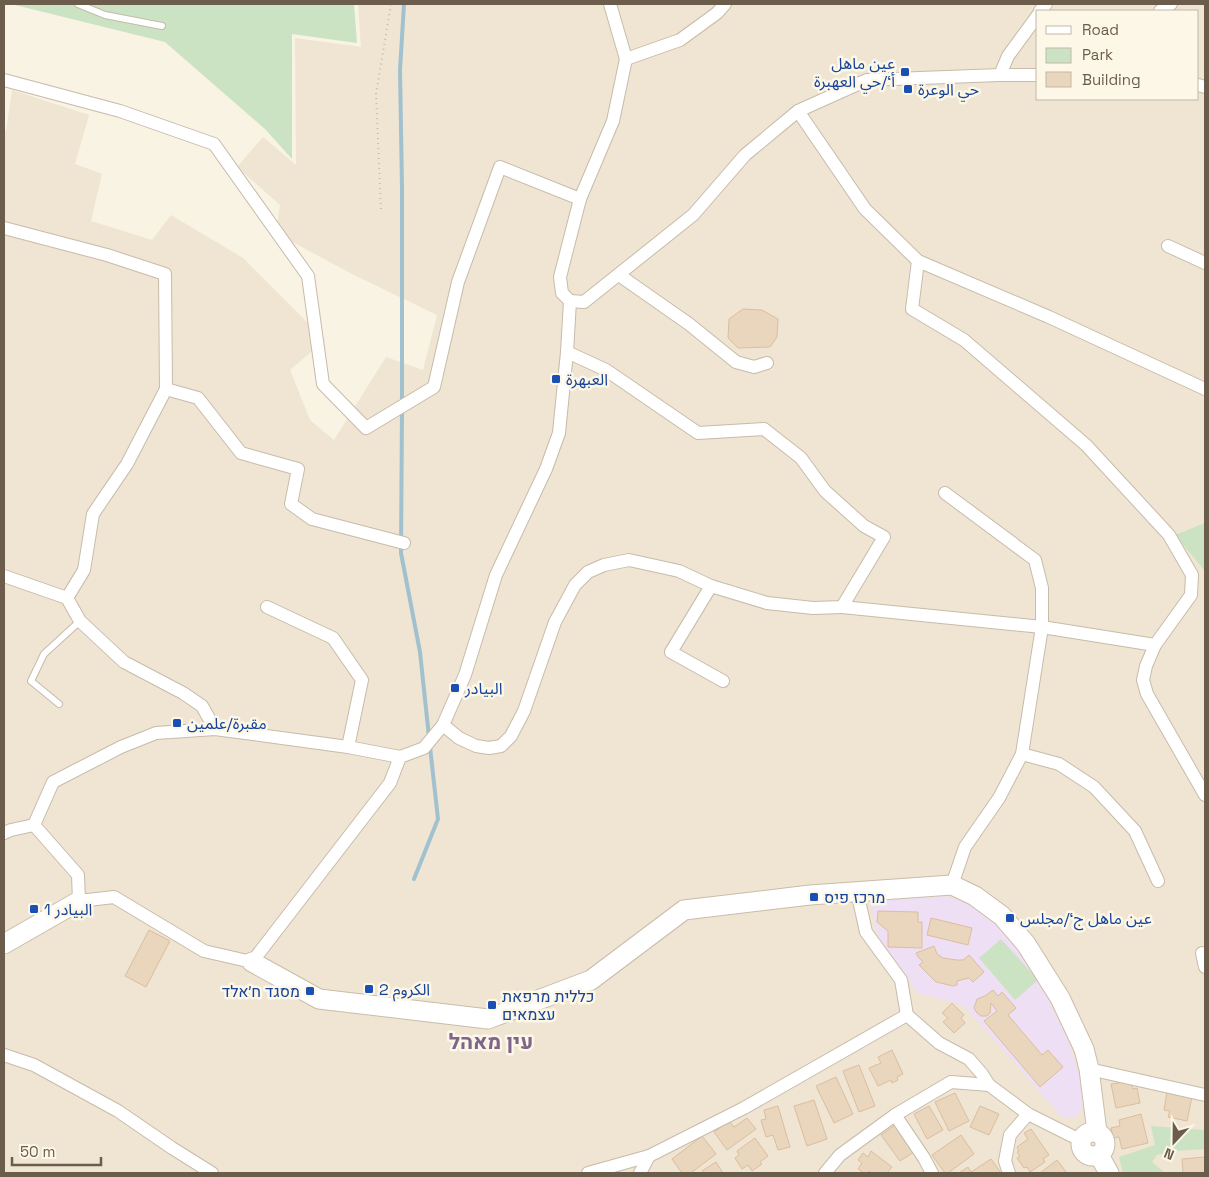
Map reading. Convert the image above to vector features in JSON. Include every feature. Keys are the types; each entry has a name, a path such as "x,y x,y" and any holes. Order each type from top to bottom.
{"street":[{"path":"610,4 626,59 613,122 580,199 560,277 562,293 570,301 584,302 693,215 745,155 798,111 867,80 1036,75"},
{"path":"626,59 680,40 717,13 725,4"},
{"path":"1000,75 1008,56 1036,18"},
{"path":"4,80 120,111 214,144 308,276 323,384 366,428 434,387 458,282 500,167 580,199"},
{"path":"798,111 866,209 918,261 1049,317 1205,389"},
{"path":"4,228 107,255 165,274 166,389 127,464 93,514 84,570 66,598"},
{"path":"1168,246 1205,263"},
{"path":"918,261 912,309 964,340 1086,445 1168,535 1192,575 1191,595 1155,645 1146,666 1143,680 1148,694 1205,795"},
{"path":"619,275 689,324 736,362 754,367 767,363"},
{"path":"34,825 53,782 120,747 156,732 215,729 400,756 424,748 443,725 465,675 496,575 542,477 559,433 570,301"},
{"path":"567,352 606,370 698,433 764,429 801,458 825,491 864,526 884,537 842,607"},
{"path":"166,389 198,398 241,453 298,469 291,504 312,519 404,543"},
{"path":"945,493 1035,560 1042,588 1042,627 1022,754 999,798 965,847 952,886"},
{"path":"443,725 459,738 476,746 489,748 501,746 511,736 524,711 555,622 575,585 588,572 604,565 629,560 679,571 711,586 768,603 813,608 842,607 1042,627 1155,645"},
{"path":"4,576 66,598 80,621 124,662 183,692 202,706 215,729"},
{"path":"711,586 671,652 723,681"},
{"path":"267,607 333,638 362,680 348,747"},
{"path":"1022,754 1058,764 1094,787 1135,831 1158,882"},
{"path":"252,962 390,783 400,756"},
{"path":"4,833 34,825"},
{"path":"34,825 78,875 79,901"},
{"path":"4,944 79,901 114,897 204,951 252,962 319,998 488,1019 591,980 684,910 810,895 952,886 975,896 1002,916 1026,944 1060,998 1084,1050 1089,1069 1089,1136 1081,1144 1084,1152 1091,1156 1099,1155 1109,1173"},
{"path":"857,891 866,932 901,980 908,1014 939,1043 969,1060 989,1085 1028,1114 1089,1136"},
{"path":"1202,953 1205,967"},
{"path":"588,1173 649,1156 744,1108 908,1014"},
{"path":"4,1055 34,1065 118,1111 212,1173"},
{"path":"1089,1069 1205,1094"},
{"path":"825,1173 840,1154 895,1115 950,1082 989,1085"},
{"path":"1009,1173 1005,1162 1010,1136 1028,1114"},
{"path":"895,1115 932,1173"},
{"path":"640,1173 649,1156"}],"lane":[{"path":"78,4 105,15 162,26"},
{"path":"59,704 31,681 44,654 80,621"}],"path":[{"path":"381,209 376,94 391,4"}],"shaded area":[{"name":"עין מאהל","path":"358,4 1205,4 1205,1173 4,1173 4,131 6,131 12,90 89,115 75,164 102,174 91,221 152,240 171,215 243,258 325,340 290,370 310,420 334,440 386,357 423,370 437,315 352,274 276,233 280,205 237,167 263,137 296,165 295,38 361,47"},
{"path":"938,895 967,903 995,922 1025,957 1047,996 1068,1040 1079,1073 1083,1104 1078,1115 1073,1118 1062,1117 964,1006 916,992 903,970 881,945 872,909 876,898"}],"green space":[{"path":"11,4 354,4 357,43 292,34 292,159 265,129 165,42"},
{"path":"1205,523 1205,571 1175,535"},
{"path":"1001,939 1038,980 1015,1000 979,958"},
{"path":"1151,1126 1205,1130 1205,1149 1176,1151 1157,1155 1152,1162 1165,1173 1123,1173 1119,1157 1155,1145"}],"building":[{"path":"743,309 762,310 778,319 777,337 770,347 738,348 728,338 729,319"},
{"path":"878,911 918,912 918,922 922,922 922,948 888,947 888,931 877,922"},
{"path":"931,918 972,928 968,945 927,935"},
{"path":"149,930 170,941 146,987 125,976"},
{"path":"934,946 937,954 943,958 963,960 969,955 984,972 973,982 969,978 957,981 957,985 953,986 936,982 919,965 923,962 916,953"},
{"path":"993,990 998,996 1002,992 1016,1008 1008,1015 1042,1055 1048,1050 1063,1067 1040,1087 984,1021 997,1011 991,1003 990,1013 987,1016 981,1016 974,1008 977,999"},
{"path":"952,1003 964,1015 961,1018 965,1023 954,1033 943,1022 948,1018 942,1013"},
{"path":"892,1050 903,1074 892,1083 891,1080 878,1086 869,1068 881,1063 878,1057"},
{"path":"859,1065 875,1106 859,1112 843,1071"},
{"path":"836,1077 853,1114 834,1123 816,1086"},
{"path":"1131,1081 1133,1089 1137,1088 1140,1103 1116,1108 1111,1084"},
{"path":"1167,1092 1192,1097 1187,1121 1168,1117 1170,1111 1164,1110"},
{"path":"955,1093 969,1121 949,1131 935,1102"},
{"path":"814,1100 827,1139 807,1146 794,1106"},
{"path":"778,1106 790,1147 778,1150 773,1135 766,1137 761,1120 766,1119 764,1110"},
{"path":"929,1106 943,1130 927,1139 914,1114"},
{"path":"980,1106 999,1114 989,1135 970,1127"},
{"path":"1141,1114 1148,1143 1122,1149 1119,1137 1113,1138 1111,1128 1120,1126 1119,1120"},
{"path":"747,1118 756,1129 727,1150 714,1132 729,1121 734,1127"},
{"path":"895,1125 914,1152 900,1161 881,1135"},
{"path":"1031,1129 1049,1155 1043,1159 1045,1162 1030,1172 1027,1167 1024,1168 1017,1158 1020,1156 1017,1152 1019,1151 1017,1147 1028,1139 1024,1133"},
{"path":"961,1135 974,1154 948,1173 945,1173 932,1155"},
{"path":"702,1136 716,1154 691,1173 682,1173 672,1159"},
{"path":"755,1138 768,1156 760,1162 762,1164 752,1171 748,1165 742,1169 735,1158 739,1155 737,1151"},
{"path":"871,1151 892,1167 887,1173 871,1173 869,1171 864,1173 858,1169 862,1163 858,1160 863,1153 868,1157"},
{"path":"1205,1157 1205,1173 1183,1173 1182,1159"},
{"path":"991,1159 1001,1173 959,1173 968,1167 971,1172"},
{"path":"1057,1160 1067,1173 1040,1173"},
{"path":"716,1162 723,1173 704,1173 702,1171"}],"waterway":[{"path":"402,402 400,70 404,4"},
{"path":"402,409 401,553 420,652 429,737"},
{"path":"414,879 438,819 430,747"}],"place":[{"name":"عين ماهل أ‘/حي العهبرة","path":"905,72"},
{"name":"حي الوعرة","path":"908,89"},
{"name":"العبهرة","path":"556,379"},
{"name":"البيادر","path":"455,688"},
{"name":"مقبرة/علمين","path":"177,723"},
{"name":"מרכז פיס","path":"814,897"},
{"name":"البيادر 1","path":"34,909"},
{"name":"عين ماهل ج‘/مجلس","path":"1010,918"},
{"name":"الكروم 2","path":"369,989"},
{"name":"מסגד ח׳אלד","path":"310,991"},
{"name":"כללית מרפאת עצמאים","path":"492,1005"}],"district":[{"name":"עין מאהל","path":"491,1042"}]}
